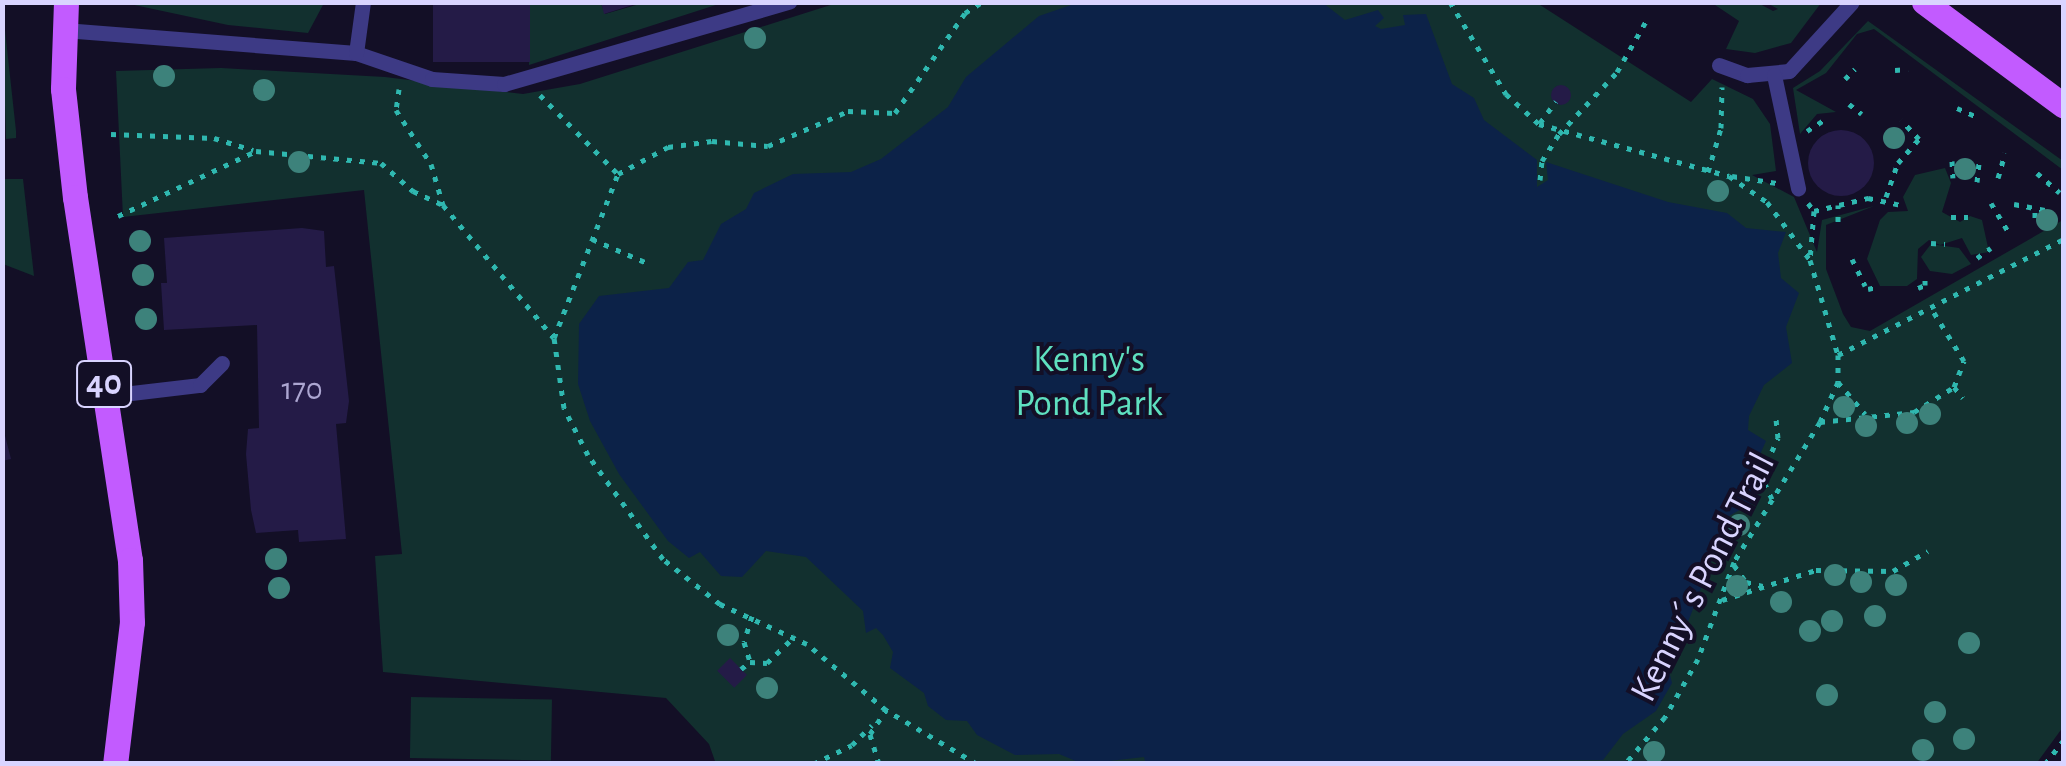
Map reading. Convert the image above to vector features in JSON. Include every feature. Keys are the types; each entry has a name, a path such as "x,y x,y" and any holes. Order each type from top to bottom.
{"main road":[{"path":"1924,2 2064,106"},
{"name":"40","path":"65,10 72,167 122,484 132,622 115,764"}],"lane":[{"path":"356,53 363,2"},
{"path":"65,10 356,53 402,73 485,84 529,81 790,2"},
{"path":"1719,65 1746,75 1774,74 1800,63 1852,2"},
{"path":"1774,74 1798,188"},
{"path":"106,396 200,385 222,363"}],"path":[{"path":"977,764 886,710 795,636 720,604 680,576 627,512 564,408 554,338 618,174 668,147 712,140 768,146 848,111 894,113 965,13 982,2"},
{"name":"Kenny´s Pond Trail","path":"1450,2 1506,94 1539,124 1558,134 1730,176 1780,214 1810,260 1838,356 1838,382 1820,422 1734,562 1722,600 1685,684 1625,764"},
{"path":"1540,180 1542,161 1558,134 1617,72 1649,16"},
{"path":"1845,78 1856,69"},
{"path":"1895,70 1908,70"},
{"path":"402,73 396,110 431,164 443,205 554,338"},
{"path":"529,81 618,174"},
{"path":"1539,124 1556,100"},
{"path":"1849,104 1862,114"},
{"path":"1956,108 1979,118"},
{"path":"1708,172 1721,128 1718,109"},
{"path":"1886,197 1898,163 1919,139 1901,120"},
{"path":"111,134 214,138 256,151 381,164 412,191 443,205"},
{"path":"118,216 256,151"},
{"path":"1998,178 2005,153"},
{"path":"1952,161 1954,178"},
{"path":"1977,182 1978,162"},
{"path":"2038,173 2060,193"},
{"path":"1730,176 1798,188 1814,211 1810,260"},
{"path":"1814,211 1886,197 1905,206"},
{"path":"1991,204 2010,232"},
{"path":"2014,204 2050,210"},
{"path":"1838,205 1838,222"},
{"path":"2031,209 2036,223"},
{"path":"1950,217 1968,217"},
{"path":"592,239 645,262"},
{"path":"1838,356 1933,311 2064,239"},
{"path":"1932,243 1945,244"},
{"path":"1977,258 1991,248"},
{"path":"1852,258 1866,287 1880,286"},
{"path":"1918,288 1926,285 1925,275"},
{"path":"1820,422 1866,414 1914,412 1954,386 1964,360 1933,311"},
{"path":"1838,382 1866,414"},
{"path":"1954,386 1964,398"},
{"path":"1772,500 1761,475 1778,438 1776,418"},
{"path":"1722,600 1834,567 1893,571 1928,551"},
{"path":"1734,562 1746,582 1765,587"},
{"path":"750,662 744,642 752,616"},
{"path":"741,669 750,662 767,663 795,636"},
{"path":"813,764 852,745 886,710"},
{"path":"872,724 879,764"},
{"path":"2045,764 2064,740"}],"green space":[{"path":"2,3 16,131 16,138 6,139"},
{"path":"125,3 324,3 308,33 228,25"},
{"path":"530,3 601,3 605,14 643,3 722,3 529,65"},
{"name":"Kenny's Pond Park","path":"837,3 1537,3 1691,102 1712,79 1753,99 1770,124 1776,171 1752,175 1794,197 1817,252 1822,220 1874,206 1826,225 1826,269 1843,314 1851,327 1870,331 2063,220 2063,727 2036,764 716,764 709,744 666,698 383,672 375,556 402,554 364,190 123,217 116,71 221,68 385,77 523,94 580,84"},
{"path":"1712,3 1758,3 1773,11 1778,9 1767,3 1821,3 1791,43 1755,53 1726,49 1739,21"},
{"path":"1868,21 2063,161 2063,170 1874,29 1857,34 1826,73 1796,90 1836,112 1817,114 1800,134 1793,88 1820,71"},
{"path":"1945,168 1951,183 1942,212 1960,222 1970,216 1982,220 1989,252 1971,255 1962,238 1940,245 1929,240 1918,249 1917,279 1907,286 1880,286 1867,259 1880,220 1888,212 1908,211 1903,197 1915,175"},
{"path":"3,179 23,179 34,276 3,264"},
{"path":"1931,244 1959,248 1971,264 1952,274 1930,271 1921,257"},
{"path":"411,697 552,699 551,760 410,758"}],"water":[{"path":"1077,3 1323,3 1345,20 1378,10 1384,18 1375,26 1381,29 1405,25 1403,15 1426,14 1452,84 1474,98 1484,120 1537,160 1537,187 1548,180 1546,162 1668,202 1727,213 1746,228 1786,232 1778,253 1781,278 1799,293 1786,327 1792,363 1764,385 1749,416 1748,430 1766,441 1746,486 1755,490 1756,501 1729,516 1669,671 1672,683 1656,711 1623,734 1603,760 1146,764 1144,757 1083,764 1059,754 1015,755 977,735 967,721 946,720 928,706 924,693 890,668 893,652 883,635 876,628 866,633 863,611 806,557 766,551 742,577 721,576 700,552 689,558 668,541 619,474 590,421 578,384 579,324 599,296 669,288 688,262 703,260 721,224 746,209 754,193 793,174 851,172 881,159 948,107 966,77 1039,16"}],"building":[{"path":"433,2 530,2 530,62 433,62"},
{"path":"601,2 639,2 639,3 604,14"},
{"path":"1561,85 1571,95 1561,105 1551,95"},
{"path":"1841,130 1864,140 1874,163 1864,186 1841,196 1818,186 1808,163 1818,140"},
{"path":"302,228 324,231 326,267 334,266 349,401 346,423 336,424 346,539 299,542 298,530 256,533 246,454 248,429 259,428 257,325 164,330 164,238"},
{"path":"2,424 11,459 2,461"},
{"path":"730,658 747,675 734,688 717,671"}]}
